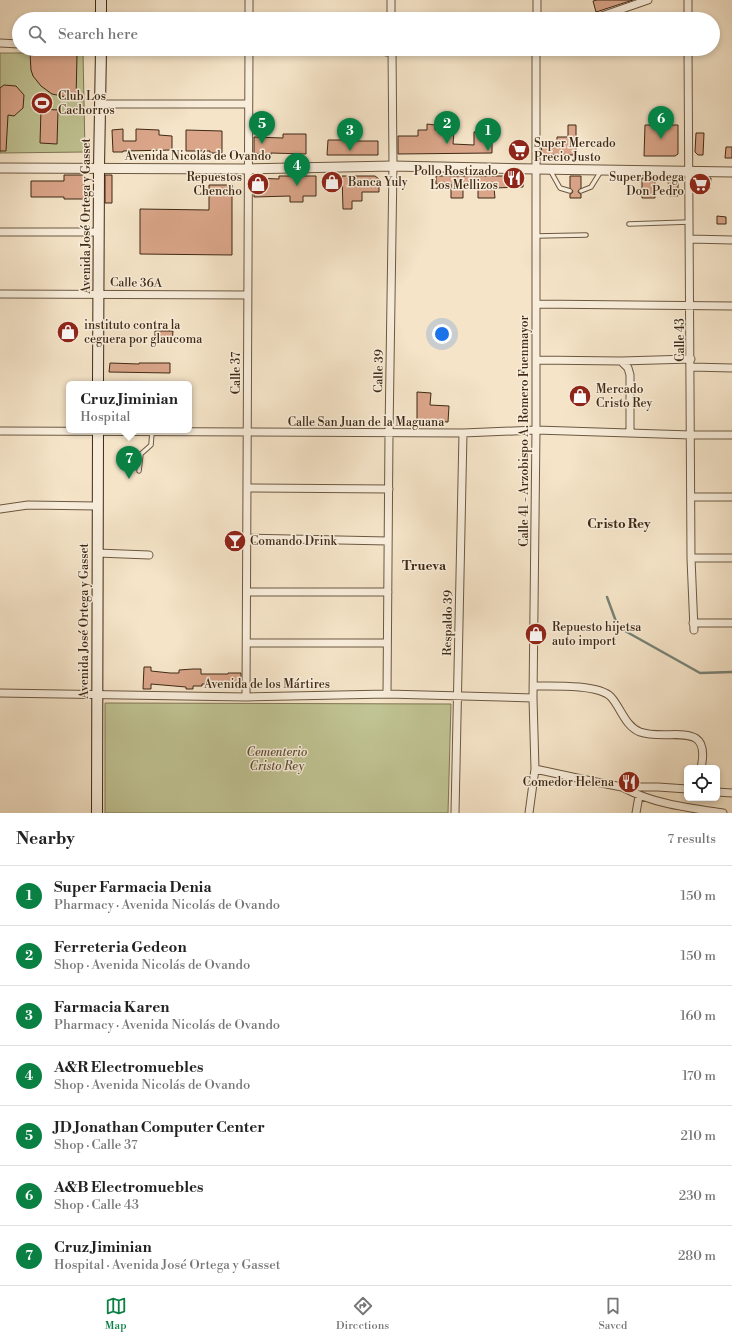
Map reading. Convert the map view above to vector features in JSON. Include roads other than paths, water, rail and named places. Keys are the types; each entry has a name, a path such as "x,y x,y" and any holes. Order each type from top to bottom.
{"main road":[{"path":"101,0 101,12"},
{"name":"Avenida José Ortega y Gasset","path":"98,381 98,232 101,56"},
{"name":"Avenida José Ortega y Gasset","path":"97,813 98,433"}],"street":[{"path":"249,0 249,12"},
{"path":"391,0 391,12"},
{"path":"537,0 537,12"},
{"path":"613,12 648,0"},
{"path":"688,0 688,12"},
{"path":"0,44 12,44"},
{"name":"Calle 37","path":"246,697 248,642 247,170 249,56"},
{"name":"Calle 39","path":"387,694 388,489 393,166 392,56"},
{"name":"Calle 41 - Arzobispo A. Romero Fuenmayor","path":"529,813 535,769 533,686 536,430 536,56"},
{"name":"Calle 43","path":"688,56 691,497 694,626 732,623"},
{"path":"100,104 248,104"},
{"name":"Avenida Nicolás de Ovando","path":"0,168 247,170 393,166 536,170 732,172"},
{"path":"0,232 98,232"},
{"path":"690,239 732,240"},
{"name":"Calle 36A","path":"0,294 247,295"},
{"path":"536,304 690,304 732,306"},
{"path":"536,360 691,363 732,368"},
{"path":"621,361 628,368 630,375 630,432"},
{"name":"Calle San Juan de la Maguana","path":"192,432 463,433 536,430 732,434"},
{"name":"Calle San Juan de la Maguana","path":"0,431 66,431"},
{"name":"Respaldo 39","path":"455,813 463,433"},
{"path":"248,488 388,489"},
{"path":"691,497 732,497"},
{"path":"0,509 28,505 97,506"},
{"path":"248,538 388,541"},
{"path":"97,553 149,555"},
{"path":"692,558 732,558"},
{"path":"248,592 388,592"},
{"path":"248,642 387,643"},
{"path":"533,686 578,687 607,693 627,721 639,731 656,734 688,736 700,741 703,753 701,765"},
{"name":"Avenida de los Mártires","path":"0,693 97,693 246,697 387,694 533,698"},
{"path":"535,769 591,782 622,787 684,789"},
{"path":"622,787 639,796 686,810 723,813"},
{"path":"720,792 732,793"},
{"path":"636,813 639,796"}],"lane":[{"path":"549,170 560,188 570,191"},
{"path":"581,191 591,187 601,170"},
{"path":"629,224 690,222"},
{"path":"536,236 586,235"},
{"path":"140,471 141,454 151,445 152,433"}],"waterway":[{"path":"607,597 618,627 700,673 732,672"}],"place":[{"name":"Club Los Cachorros","path":"42,103"},
{"name":"A&B Electromuebles","path":"661,139"},
{"name":"JD Jonathan Computer Center","path":"262,144"},
{"name":"Ferreteria Gedeon","path":"447,144"},
{"name":"Super Mercado Precio Justo","path":"519,150"},
{"name":"Farmacia Karen","path":"350,151"},
{"name":"Super Farmacia Denia","path":"488,151"},
{"name":"Pollo Rostizado Los Mellizos","path":"514,178"},
{"name":"Banca Yuly","path":"332,182"},
{"name":"Repuestos Chencho","path":"258,184"},
{"name":"Super Bodega Don Pedro","path":"700,184"},
{"name":"A&R Electromuebles","path":"297,186"},
{"name":"instituto contra la ceguera por glaucoma","path":"68,332"},
{"name":"Mercado Cristo Rey","path":"580,396"},
{"name":"Cruz Jiminian","path":"129,479"},
{"name":"Comando Drink","path":"235,541"},
{"name":"Repuesto hijetsa auto import","path":"536,634"},
{"name":"Comedor Helena","path":"629,782"}],"district":[{"name":"Cristo Rey","path":"619,524"},
{"name":"Trueva","path":"424,566"}],"park label":[{"name":"Cementerio Cristo Rey","path":"277,759"}]}
